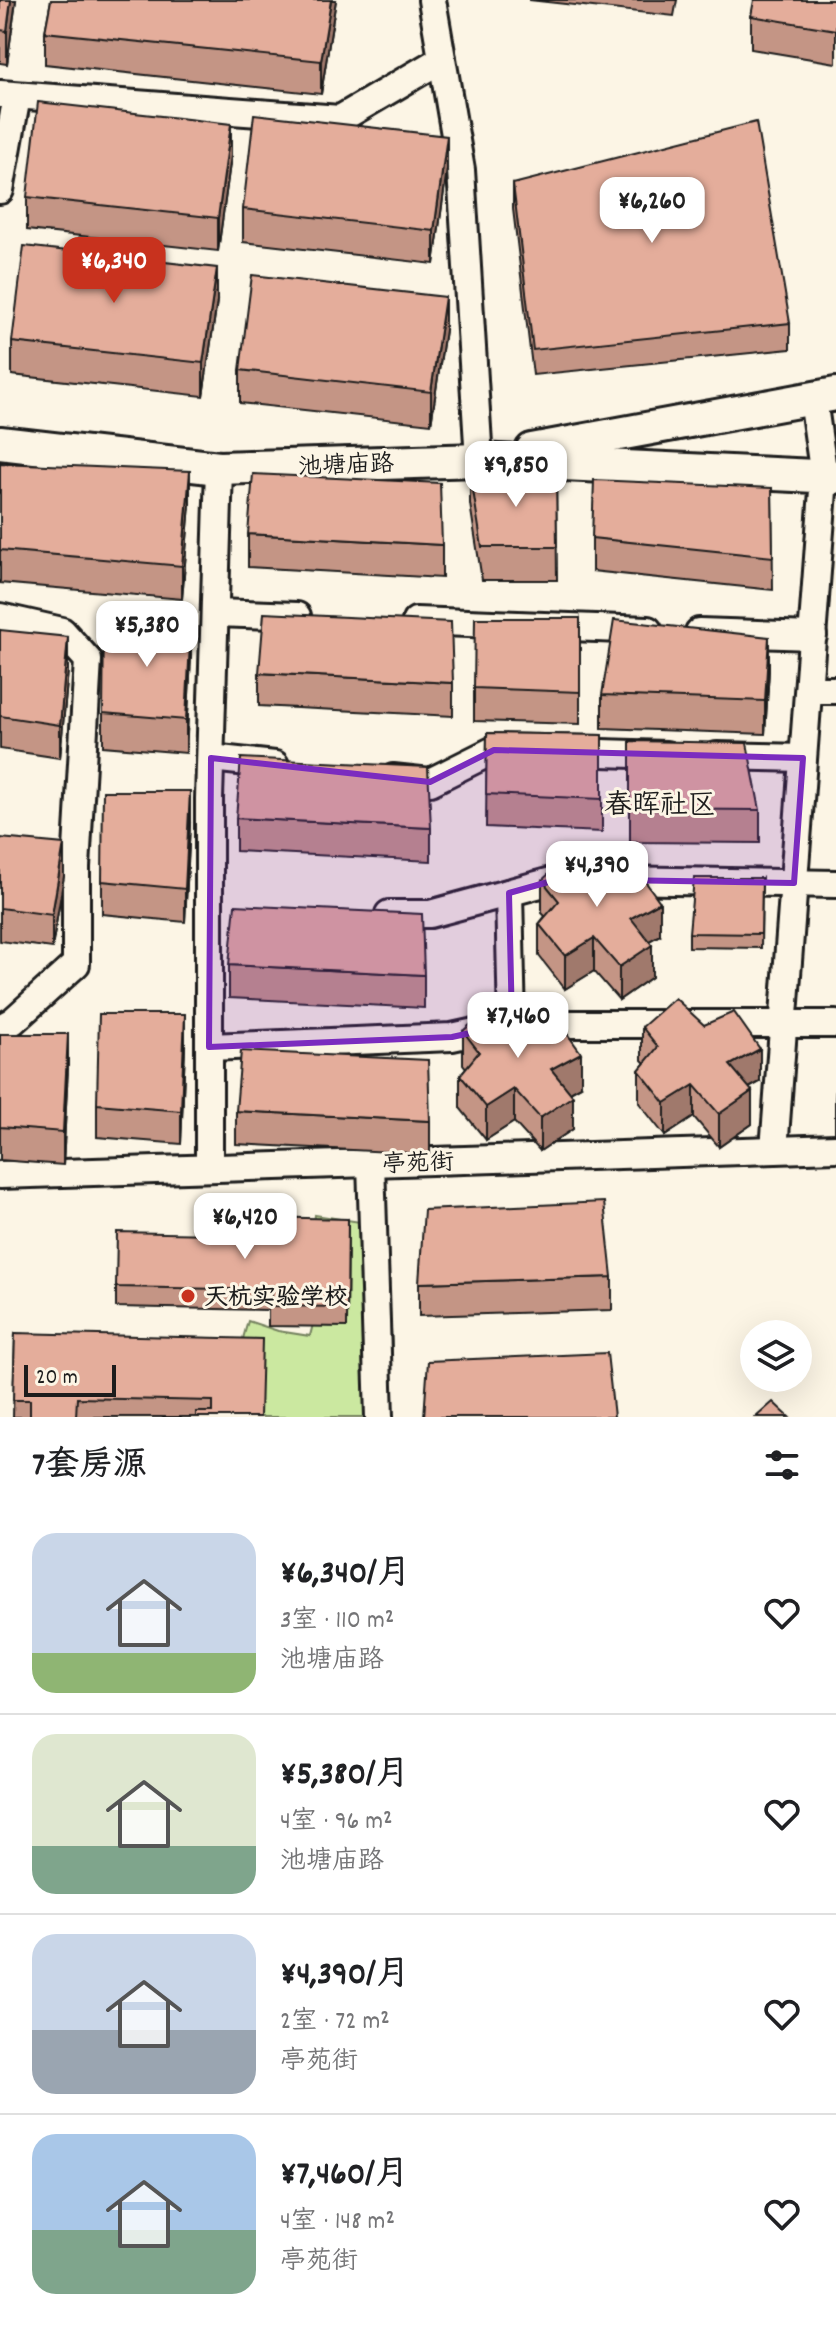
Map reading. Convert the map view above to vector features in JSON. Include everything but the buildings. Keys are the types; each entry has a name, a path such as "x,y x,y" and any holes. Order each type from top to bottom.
{"street":[{"path":"432,0 461,170 479,460 824,396 830,477 813,636 774,1150"},
{"path":"0,190 8,95 340,119 442,59"},
{"name":"池塘庙路","path":"0,443 219,468 479,460 830,477"},
{"path":"209,1168 209,799 219,468"},
{"path":"216,613 326,617"},
{"path":"0,617 62,631 88,660 89,794 76,867 76,964 13,1021 0,1028"},
{"path":"389,620 813,636"},
{"path":"809,690 836,690"},
{"path":"368,775 430,782 494,750 803,758"},
{"path":"211,758 305,768"},
{"path":"177,798 209,799"},
{"path":"367,915 430,914 559,879 836,884"},
{"path":"509,893 512,1024"},
{"path":"209,916 241,916"},
{"path":"209,1047 452,1037 512,1024 836,1024"},
{"name":"亭苑街","path":"0,1175 836,1148"},
{"path":"371,1163 379,1417"}],"highlighted area":[{"path":"494,750 803,758 794,883 559,879 509,893 512,1024 452,1037 209,1047 211,758 430,782"}],"green space":[{"path":"315,1215 386,1226 392,1417 252,1417 240,1349 248,1321 278,1331 310,1336 326,1272 313,1232"}],"place":[{"name":"天杭实验学校","path":"188,1296"}],"district":[{"name":"春晖社区","path":"660,803"}]}
